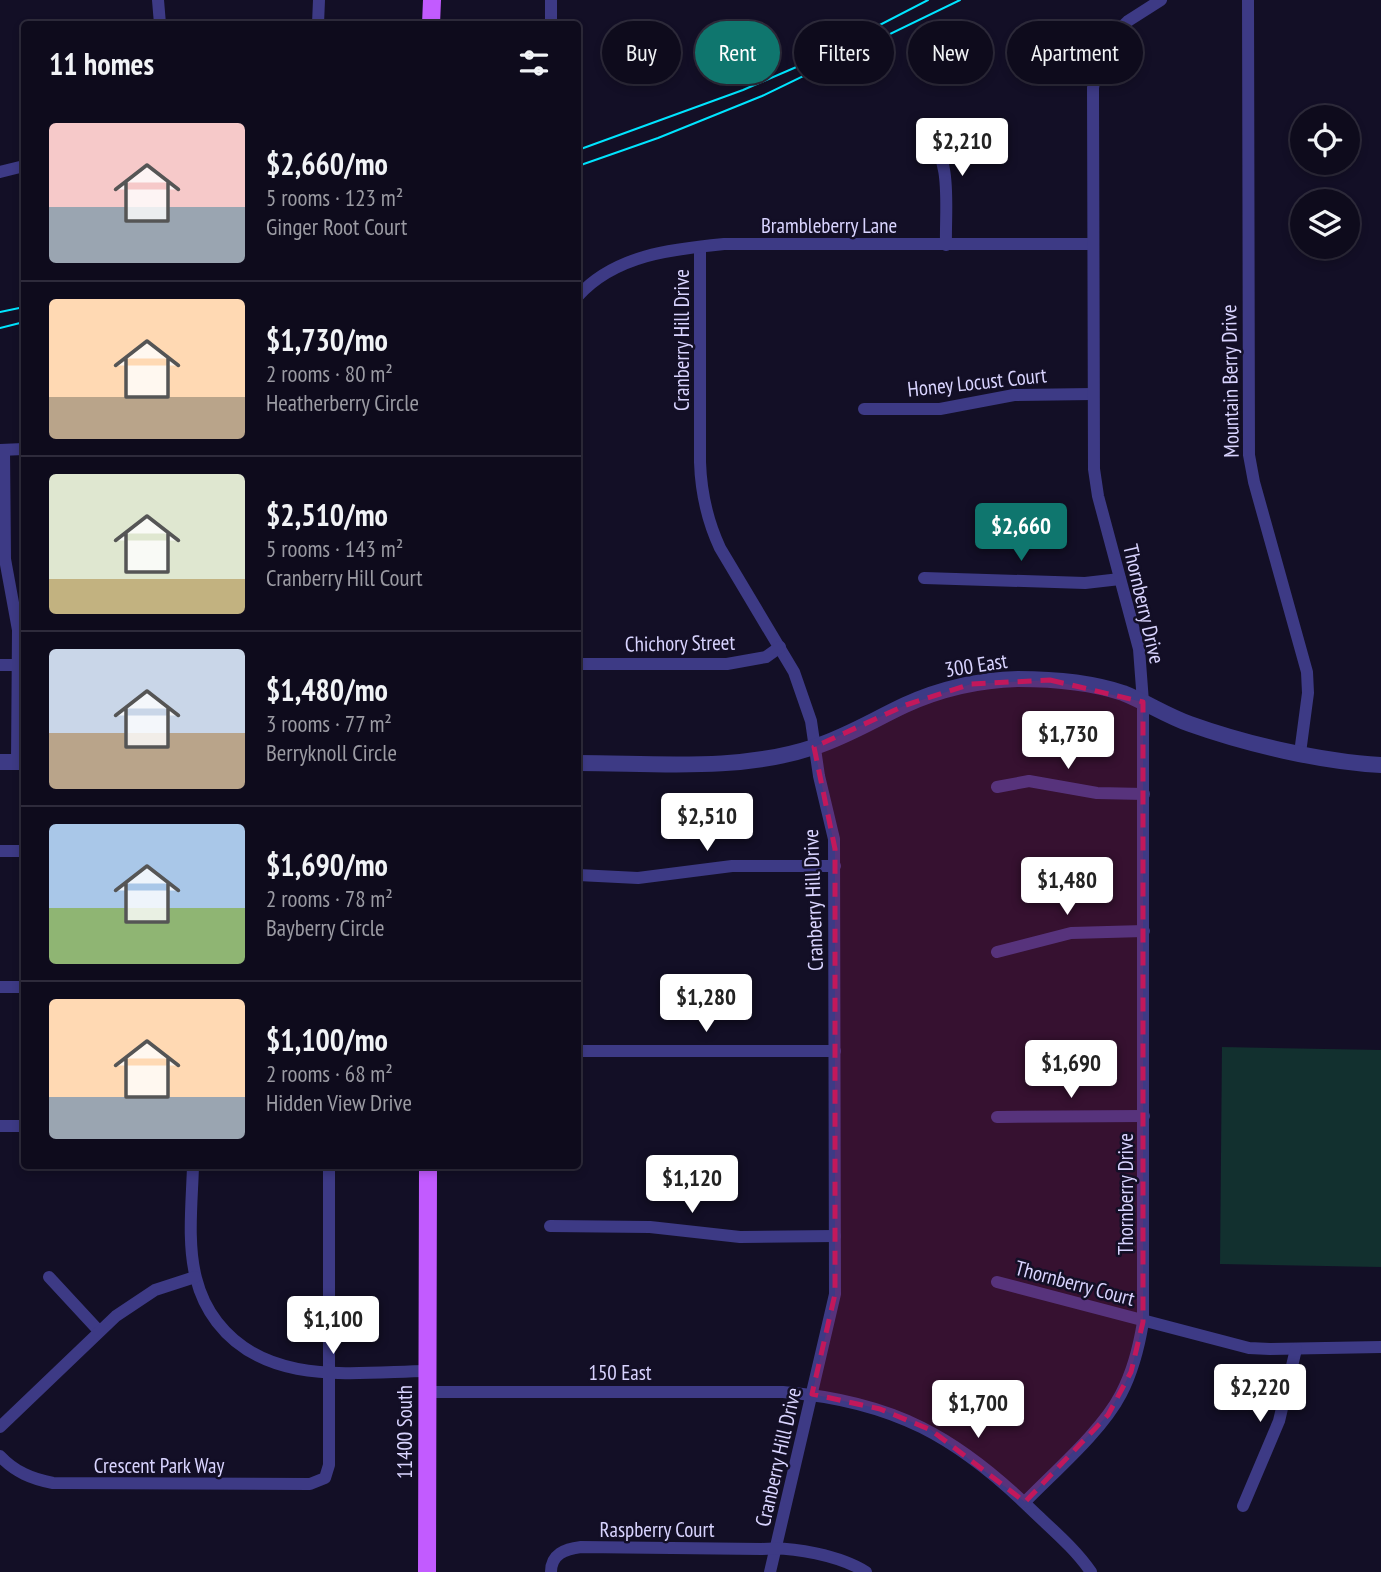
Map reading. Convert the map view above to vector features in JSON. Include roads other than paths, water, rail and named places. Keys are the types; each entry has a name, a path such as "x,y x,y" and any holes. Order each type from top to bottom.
{"main road":[{"path":"431,21 432,0"},
{"name":"11400 South","path":"427,1572 428,1169"}],"street":[{"path":"158,0 160,21"},
{"path":"318,0 318,21"},
{"path":"551,0 551,21"},
{"name":"Thornberry Drive","path":"1025,1502 1108,1415 1131,1372 1139,1348 1143,1322 1143,702 1139,649 1095,482 1093,88 1100,48 1128,21 1161,0"},
{"name":"Mountain Berry Drive","path":"1248,0 1248,448 1254,482 1307,672 1308,694 1300,753"},
{"path":"926,130 943,155 946,245"},
{"path":"0,170 21,166"},
{"name":"Brambleberry Lane","path":"581,293 602,275 623,264 659,253 724,244 1093,244"},
{"name":"Cranberry Hill Drive","path":"700,247 699,463 703,498 720,548 780,647 801,688 811,721 834,839 834,1305 771,1572"},
{"name":"Honey Locust Court","path":"864,410 940,409 1014,395 1093,394"},
{"path":"14,762 17,623 5,559 2,450 21,449"},
{"path":"924,578 1085,583 1120,579"},
{"name":"Chichory Street","path":"581,664 727,664 765,657 780,647"},
{"path":"0,665 18,665"},
{"name":"300 East","path":"581,763 731,762 762,759 814,747 941,691 971,684 1015,679 1050,680 1121,693 1188,724 1300,753 1381,765"},
{"path":"997,787 1029,781 1097,793 1144,794"},
{"path":"0,851 21,851"},
{"path":"581,875 638,878 750,865 835,866"},
{"path":"997,952 1071,933 1144,931"},
{"path":"0,987 21,987"},
{"path":"581,1051 835,1051"},
{"path":"997,1117 1144,1116"},
{"path":"0,1126 21,1126"},
{"path":"192,1169 195,1277 202,1298 230,1337 251,1353 300,1371 427,1371"},
{"path":"329,1169 329,1372"},
{"path":"550,1226 650,1227 740,1237 835,1236"},
{"path":"49,1277 99,1331"},
{"path":"0,1427 99,1331 135,1302 155,1290 195,1277"},
{"name":"Thornberry Court","path":"997,1282 1249,1348 1381,1347"},
{"path":"1243,1506 1279,1420 1296,1349"},
{"name":"Crescent Park Way","path":"0,1457 20,1473 53,1483 310,1484 325,1478 329,1465 329,1372"},
{"name":"150 East","path":"427,1392 783,1392 812,1394 880,1409 932,1430 982,1464 1025,1502 1091,1572"},
{"name":"Raspberry Court","path":"551,1572 551,1563 555,1557 581,1547 776,1548"},
{"path":"776,1548 847,1563 866,1572"}],"tram line":[{"path":"581,149 743,90 808,62 928,0"},
{"path":"581,165 658,138 762,96 960,0"},
{"path":"0,312 21,308"},
{"path":"0,328 21,323"}]}
